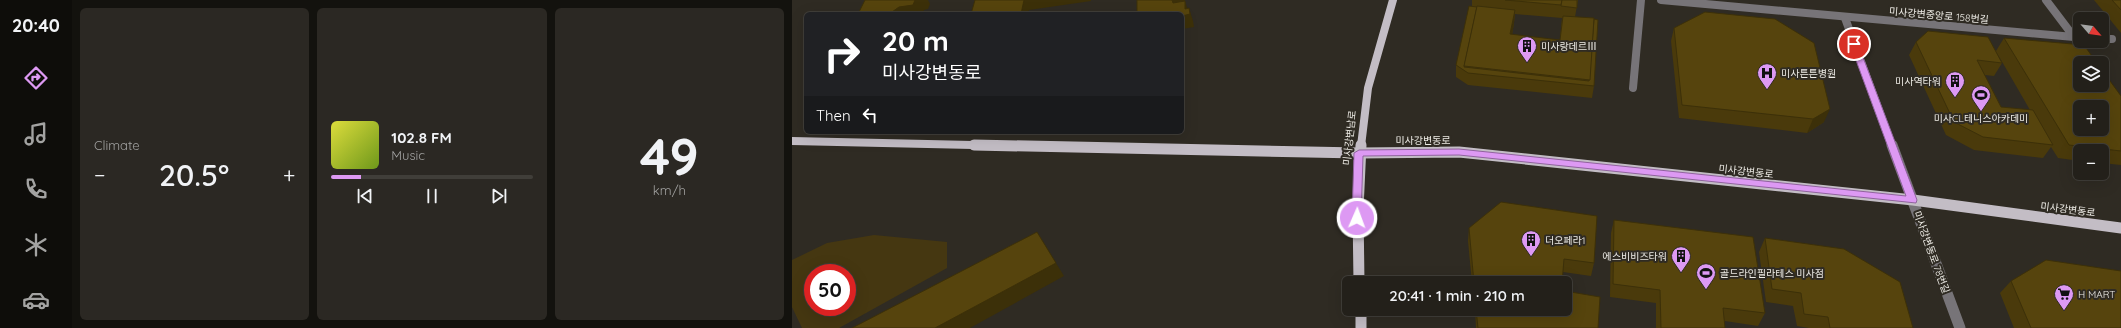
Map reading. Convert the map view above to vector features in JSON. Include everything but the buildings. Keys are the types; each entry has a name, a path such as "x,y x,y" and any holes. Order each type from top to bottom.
{"main road":[{"name":"미사강변남로","path":"1360,276 1357,218 1359,153 1368,87 1393,0"},
{"name":"미사강변동로","path":"792,140 1359,153 1459,152 1913,200 2121,228"},
{"path":"1361,316 1361,328"}],"lane":[{"path":"1633,88 1641,0"},
{"name":"미사강변중앙로 158번길","path":"1661,0 1845,18 2073,37"},
{"name":"미사강변중앙로 158번길","path":"2046,0 2073,32"},
{"name":"미사강변동로 78번길","path":"1845,18 1960,328"}],"shaded area":[{"path":"874,235 947,242 947,268 839,328 802,328 792,307 792,260 827,243"}],"place":[{"name":"미사랑데르Ⅲ","path":"1527,63"},
{"name":"미사튼튼병원","path":"1767,90"},
{"name":"미사역타워","path":"1955,98"},
{"name":"미사CL테니스아카데미","path":"1981,112"},
{"name":"더오페라1","path":"1531,257"},
{"name":"에스비비즈타워","path":"1681,273"},
{"name":"골드라인필라테스 미사점","path":"1706,290"},
{"name":"H MART","path":"2064,311"}],"route":[{"path":"1357,218 1359,153 1459,152 1913,200 1854,44"}]}
